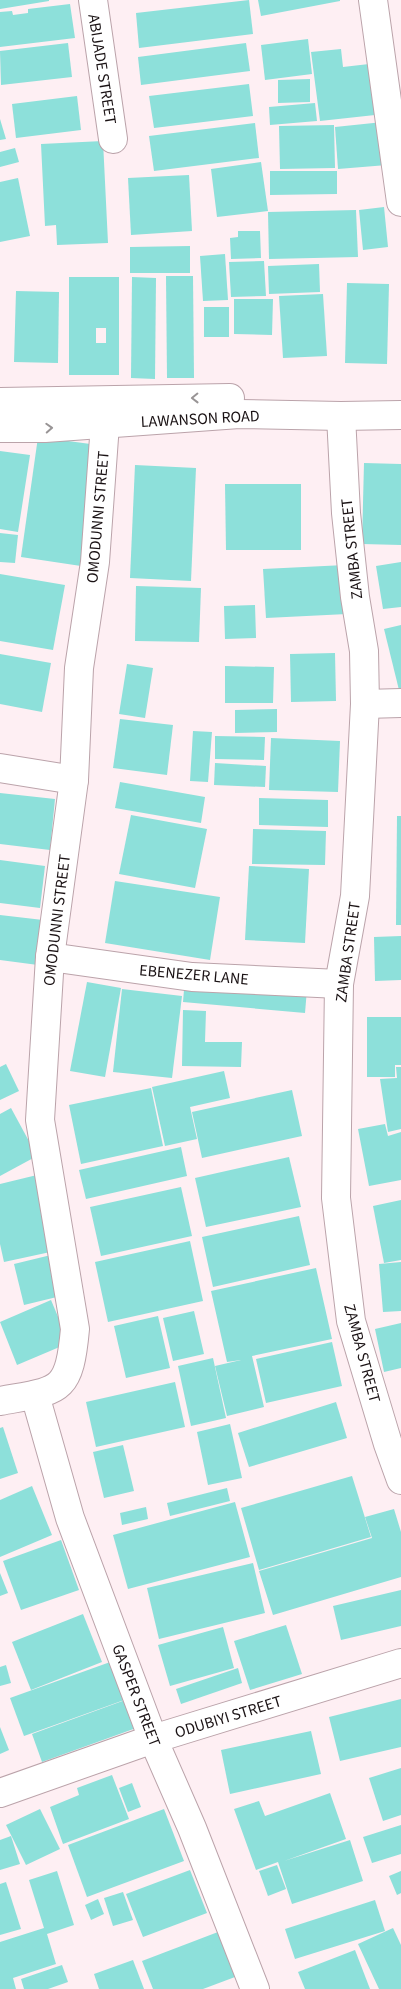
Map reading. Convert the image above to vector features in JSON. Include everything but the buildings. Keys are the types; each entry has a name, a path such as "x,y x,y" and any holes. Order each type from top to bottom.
{"street":[{"name":"ABIJADE STREET","path":"93,0 114,139"},
{"path":"373,0 401,202"},
{"name":"LAWANSON ROAD","path":"0,402 252,397 401,400"},
{"name":"LAWANSON ROAD","path":"0,428 45,428 239,414 341,416 401,414"},
{"name":"ZAMBA STREET","path":"341,416 346,513 355,597 364,652 365,704 355,896 339,984 336,1198 351,1321 388,1444 401,1480"},
{"name":"OMODUNNI STREET","path":"35,1395 54,1389 64,1380 73,1353 75,1329 40,1120 50,957 74,780 80,668 95,562 105,424"},
{"path":"365,704 401,703"},
{"path":"0,768 74,780"},
{"name":"EBENEZER LANE","path":"50,957 192,977 339,984"},
{"path":"0,1401 35,1395"},
{"name":"GASPER STREET","path":"35,1395 70,1518 153,1739 192,1828 255,1989"},
{"name":"ODUBIYI STREET","path":"0,1793 153,1739 401,1663"}]}
